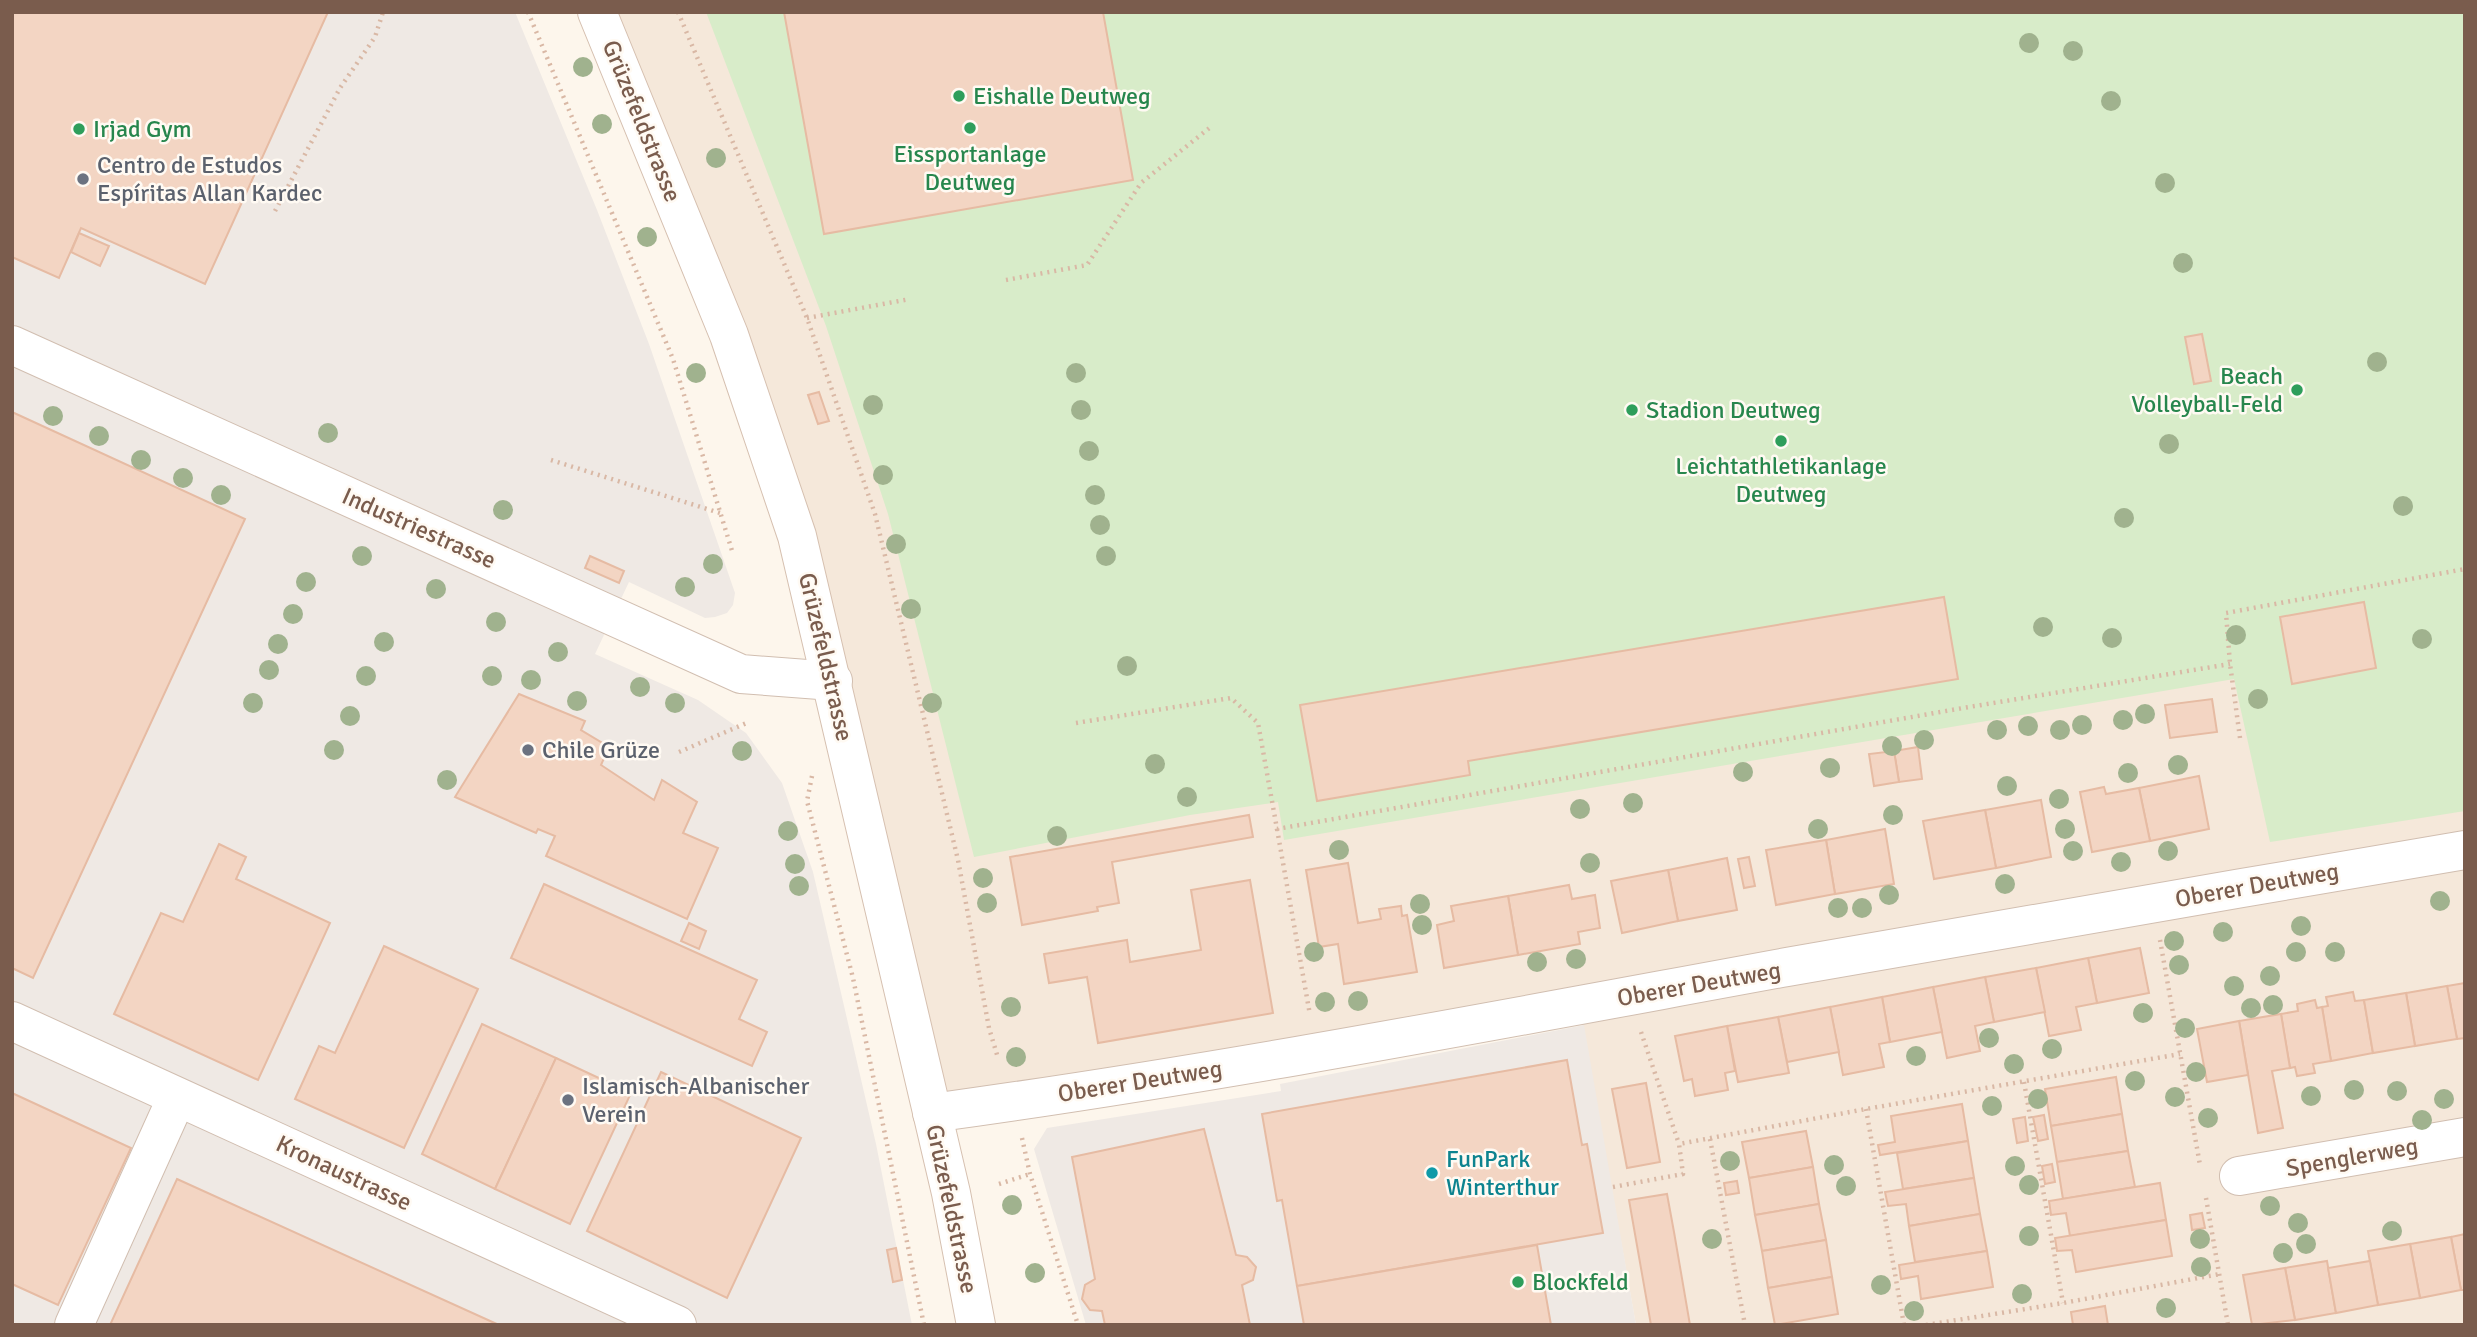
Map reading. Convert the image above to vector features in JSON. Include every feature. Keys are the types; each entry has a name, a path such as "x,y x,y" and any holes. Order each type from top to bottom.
{"street":[{"name":"Grüzefeldstrasse","path":"597,12 729,335 797,537 833,681 951,1193 976,1325"},
{"name":"Industriestrasse","path":"12,345 741,674 833,681"},
{"name":"Oberer Deutweg","path":"932,1113 1272,1059 1956,937 2465,850"},
{"name":"Kronaustrasse","path":"12,1021 677,1325"},
{"path":"74,1325 177,1097"},
{"name":"Spenglerweg","path":"2239,1176 2465,1137"}],"path":[{"path":"275,211 340,88 375,37 383,12"},
{"path":"527,12 673,359 733,554"},
{"path":"678,12 807,318 875,514 958,860 989,1028 998,1058"},
{"path":"1006,280 1087,265 1141,183 1213,125"},
{"path":"807,318 910,299"},
{"path":"551,460 720,513"},
{"path":"2240,738 2226,613 2465,569"},
{"path":"1277,830 1964,708 2230,664"},
{"path":"1076,723 1231,698 1258,723 1312,1025"},
{"path":"679,752 749,722"},
{"path":"807,801 856,991 924,1325"},
{"path":"2159,932 2202,1171"},
{"path":"1613,1186 1683,1174 1679,1144 1638,1024"},
{"path":"1679,1144 2180,1054"},
{"path":"2024,1082 2063,1303"},
{"path":"1866,1109 1904,1325"},
{"path":"1020,1131 1030,1174 1078,1325"},
{"path":"1710,1139 1745,1325"},
{"path":"999,1184 1030,1174"},
{"path":"2206,1197 2228,1325"},
{"path":"1926,1325 2220,1274"}],"shaded area":[{"path":"12,12 515,12 649,344 735,593 733,605 727,613 705,618 629,582 595,654 698,700 746,733 782,783 813,872 876,1144 912,1325 12,1325"},
{"path":"597,12 2465,12 2465,1325 1636,1325 1579,1006 932,1113 833,681"},
{"path":"1584,1025 1636,1325 1086,1325 1034,1149 1047,1128 1281,1091 1280,1084"}],"green space":[{"name":"Leichtathletikanlage Deutweg","path":"706,12 2465,12 2465,811 2270,842 2234,679 1284,840 1278,802 1190,815 974,857 888,514 826,326"}],"building":[{"path":"12,12 328,12 205,284 81,228 59,278 12,257"},
{"name":"Eissportanlage Deutweg","path":"784,12 1103,12 1133,180 824,234"},
{"path":"79,233 109,246 100,266 71,252"},
{"path":"2202,334 2211,381 2194,384 2185,337"},
{"path":"819,392 829,421 818,424 808,395"},
{"path":"12,412 245,519 33,978 12,968"},
{"path":"590,556 624,571 619,583 585,568"},
{"path":"1944,597 1958,679 1468,761 1470,775 1317,801 1300,705"},
{"path":"2364,602 2376,668 2292,684 2280,617"},
{"path":"519,694 585,721 581,730 609,747 601,765 654,800 662,780 697,802 683,833 718,848 687,919 546,856 555,836 538,829 536,833 455,797"},
{"path":"2212,699 2217,732 2170,738 2165,705"},
{"path":"1918,747 1922,779 1899,782 1894,751"},
{"path":"1894,751 1899,782 1874,786 1869,754"},
{"path":"2199,776 2209,829 2150,841 2139,788"},
{"path":"2104,787 2106,794 2139,788 2150,841 2092,852 2080,792"},
{"path":"2041,800 2051,857 1996,868 1985,810"},
{"path":"1985,810 1996,868 1934,879 1923,821"},
{"path":"1249,815 1253,837 1112,862 1119,903 1097,907 1098,911 1022,925 1010,857"},
{"path":"1885,829 1894,884 1835,894 1826,840"},
{"path":"1826,840 1835,894 1776,905 1766,850"},
{"path":"219,844 246,857 236,879 330,923 258,1080 114,1014 161,913 183,922"},
{"path":"1749,857 1755,886 1744,888 1738,859"},
{"path":"1727,858 1737,910 1678,921 1668,870"},
{"path":"1348,863 1358,923 1381,919 1379,909 1401,906 1402,916 1407,915 1417,972 1344,984 1338,944 1319,947 1306,870"},
{"path":"1668,870 1678,921 1622,933 1611,881"},
{"path":"1250,880 1273,1013 1098,1043 1087,977 1049,983 1044,954 1127,940 1130,962 1201,950 1191,890"},
{"path":"544,884 757,980 739,1019 767,1032 752,1066 511,958"},
{"path":"1569,885 1572,899 1595,895 1600,928 1578,932 1580,944 1518,955 1508,896"},
{"path":"1508,896 1518,955 1444,968 1437,925 1454,921 1451,906"},
{"path":"689,923 706,931 699,949 681,941"},
{"path":"384,946 478,989 404,1148 295,1099 319,1046 335,1053"},
{"path":"2140,948 2149,993 2097,1003 2088,958"},
{"path":"2088,958 2097,1003 2076,1007 2081,1030 2049,1036 2036,968"},
{"path":"2036,968 2045,1012 1994,1022 1985,977"},
{"path":"1985,977 1994,1022 1975,1026 1980,1051 1947,1058 1933,987"},
{"path":"2465,983 2465,1038 2457,1039 2447,986"},
{"path":"2447,986 2457,1039 2415,1046 2406,993"},
{"path":"1933,987 1942,1032 1890,1042 1882,997"},
{"path":"2353,992 2355,1001 2364,1000 2373,1053 2331,1061 2322,1007 2328,1006 2326,997"},
{"path":"2406,993 2415,1046 2373,1053 2364,1000"},
{"path":"1882,997 1890,1042 1879,1044 1884,1067 1843,1075 1830,1007"},
{"path":"2315,1000 2317,1008 2322,1007 2331,1061 2313,1064 2315,1073 2297,1076 2295,1067 2290,1068 2281,1014 2298,1011 2297,1004"},
{"path":"1830,1007 1839,1052 1787,1062 1778,1017"},
{"path":"2281,1014 2290,1068 2272,1071 2283,1128 2258,1133 2239,1021"},
{"path":"1778,1017 1789,1073 1738,1082 1727,1026"},
{"path":"2239,1021 2248,1075 2207,1082 2197,1029"},
{"path":"482,1024 556,1058 495,1189 422,1154"},
{"path":"1727,1026 1735,1071 1725,1073 1728,1090 1695,1096 1692,1079 1684,1081 1675,1036"},
{"path":"556,1058 631,1093 570,1224 495,1189"},
{"name":"FunPark Winterthur","path":"1567,1060 1582,1145 1587,1144 1603,1233 1297,1286 1282,1200 1277,1201 1262,1114"},
{"path":"661,1072 801,1138 727,1298 587,1231"},
{"path":"2116,1077 2122,1114 2051,1126 2045,1089"},
{"path":"1646,1083 1660,1162 1627,1168 1612,1089"},
{"path":"12,1093 131,1148 58,1305 12,1284"},
{"path":"1962,1104 1968,1141 1880,1155 1878,1145 1895,1142 1891,1116"},
{"path":"2122,1114 2128,1151 2057,1162 2051,1126"},
{"path":"2044,1115 2048,1139 2038,1141 2033,1117"},
{"path":"2025,1117 2028,1141 2017,1143 2013,1119"},
{"path":"1204,1129 1236,1255 1247,1257 1256,1267 1253,1280 1242,1285 1250,1325 1105,1325 1102,1311 1090,1310 1082,1299 1085,1285 1095,1279 1072,1157"},
{"path":"1806,1131 1813,1167 1749,1178 1742,1142"},
{"path":"1968,1141 1974,1178 1903,1189 1897,1153"},
{"path":"2128,1151 2135,1187 2063,1199 2057,1162"},
{"path":"2052,1164 2055,1182 2045,1184 2042,1166"},
{"path":"1813,1167 1819,1204 1755,1215 1749,1178"},
{"path":"1974,1178 1980,1214 1909,1226 1906,1204 1888,1206 1885,1192"},
{"path":"177,1179 499,1325 110,1325"},
{"path":"1737,1181 1739,1193 1726,1195 1724,1183"},
{"path":"2160,1183 2166,1220 2070,1236 2066,1213 2051,1215 2049,1201"},
{"path":"1667,1194 1690,1325 1651,1325 1629,1200"},
{"path":"1819,1204 1826,1240 1762,1251 1755,1215"},
{"path":"2202,1213 2205,1228 2192,1230 2190,1215"},
{"path":"1980,1214 1987,1251 1915,1262 1909,1226"},
{"path":"2166,1220 2172,1256 2076,1272 2072,1250 2057,1251 2055,1238"},
{"path":"2465,1234 2465,1290 2461,1290 2451,1237"},
{"path":"2451,1237 2461,1290 2420,1298 2410,1244"},
{"path":"1826,1240 1832,1277 1768,1288 1762,1251"},
{"path":"2410,1244 2420,1298 2378,1305 2368,1251"},
{"path":"1537,1245 1551,1325 1304,1325 1297,1286"},
{"path":"896,1248 902,1280 893,1282 887,1250"},
{"path":"1987,1251 1993,1287 1921,1299 1918,1276 1901,1279 1899,1265"},
{"path":"2327,1261 2336,1313 2295,1320 2285,1268"},
{"path":"2370,1261 2378,1305 2336,1313 2328,1268"},
{"path":"2285,1268 2295,1320 2252,1325 2243,1275"},
{"path":"1832,1277 1838,1314 1775,1325 1768,1288"},
{"path":"2105,1306 2108,1325 2073,1325 2071,1312"}],"place":[{"name":"Eishalle Deutweg","path":"959,96"},
{"name":"Eissportanlage Deutweg","path":"970,128"},
{"name":"Irjad Gym","path":"79,129"},
{"name":"Centro de Estudos Espíritas Allan Kardec","path":"83,179"},
{"name":"Beach Volleyball-Feld","path":"2297,390"},
{"name":"Stadion Deutweg","path":"1632,410"},
{"name":"Leichtathletikanlage Deutweg","path":"1781,441"},
{"name":"Chile Grüze","path":"528,750"},
{"name":"Islamisch-Albanischer Verein","path":"568,1100"},
{"name":"FunPark Winterthur","path":"1432,1173"},
{"name":"Blockfeld","path":"1518,1282"}]}
